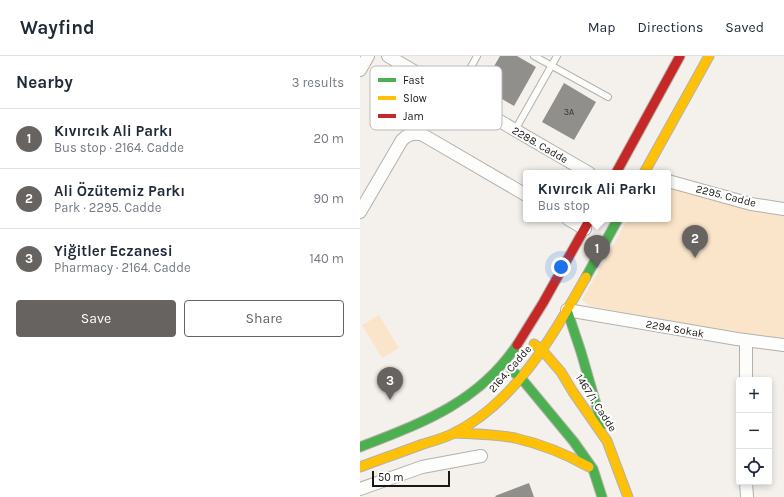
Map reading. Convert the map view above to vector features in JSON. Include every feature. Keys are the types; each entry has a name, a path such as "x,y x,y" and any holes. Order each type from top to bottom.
{"main road":[{"path":"618,170 680,56"},
{"path":"646,170 709,56"},
{"name":"2164. Cadde","path":"360,467 454,433 478,418 501,399 521,378 542,350 567,310 616,222"},
{"name":"2164. Cadde","path":"360,447 440,413 467,397 487,381 505,361 524,335 587,224"},
{"path":"567,310 607,441"},
{"name":"1467/1. Cadde","path":"524,335 542,350 562,372 573,392 607,441 628,497"},
{"path":"505,361 574,442 593,469 602,497"},
{"path":"454,433 514,438 553,450 593,469"}],"street":[{"path":"360,70 368,56"},
{"name":"2288. Cadde","path":"388,56 405,66"},
{"name":"2288. Cadde","path":"502,122 584,170"},
{"path":"360,212 402,140 414,133 423,135 523,193"},
{"name":"2295. Cadde","path":"671,182 751,204 784,209"},
{"name":"2294 Sokak","path":"567,310 784,345"},
{"path":"746,340 746,377"},
{"path":"415,448 422,467"},
{"path":"360,489 422,467 482,456"},
{"path":"746,485 747,497"}],"lane":[{"path":"472,66 477,56"},
{"path":"534,56 608,97"},
{"path":"516,130 557,56"}],"shaded area":[{"path":"671,189 755,210 784,215 784,338 756,336 590,306 582,300 626,222 671,222"},
{"path":"379,315 399,348 382,358 362,325"}],"building":[{"path":"500,56 517,56 536,67 514,106 502,99 502,66 494,66"},
{"path":"564,83 596,102 574,140 542,122"},
{"path":"529,483 534,497 495,496"}],"traffic: fast":[{"path":"586,277 616,222"},
{"path":"567,310 602,425"},
{"path":"360,447 405,429 447,409 485,382 502,365 517,345"},
{"path":"512,371 521,378 574,442 593,469 602,497"}],"traffic: slow":[{"path":"646,170 709,56"},
{"path":"360,467 450,435 476,419 497,403 515,385 531,365 560,321 586,277"},
{"path":"534,344 542,350 561,372 607,441 628,497"},
{"path":"454,433 484,434 525,440 553,450 589,467"}],"traffic: jam":[{"path":"618,170 680,56"},
{"path":"517,345 543,303 588,222"}],"place":[{"name":"Ali Özütemiz Parkı","path":"695,258"},
{"name":"Kıvırcık Ali Parkı","path":"597,268"},
{"name":"Yiğitler Eczanesi","path":"390,400"}]}
